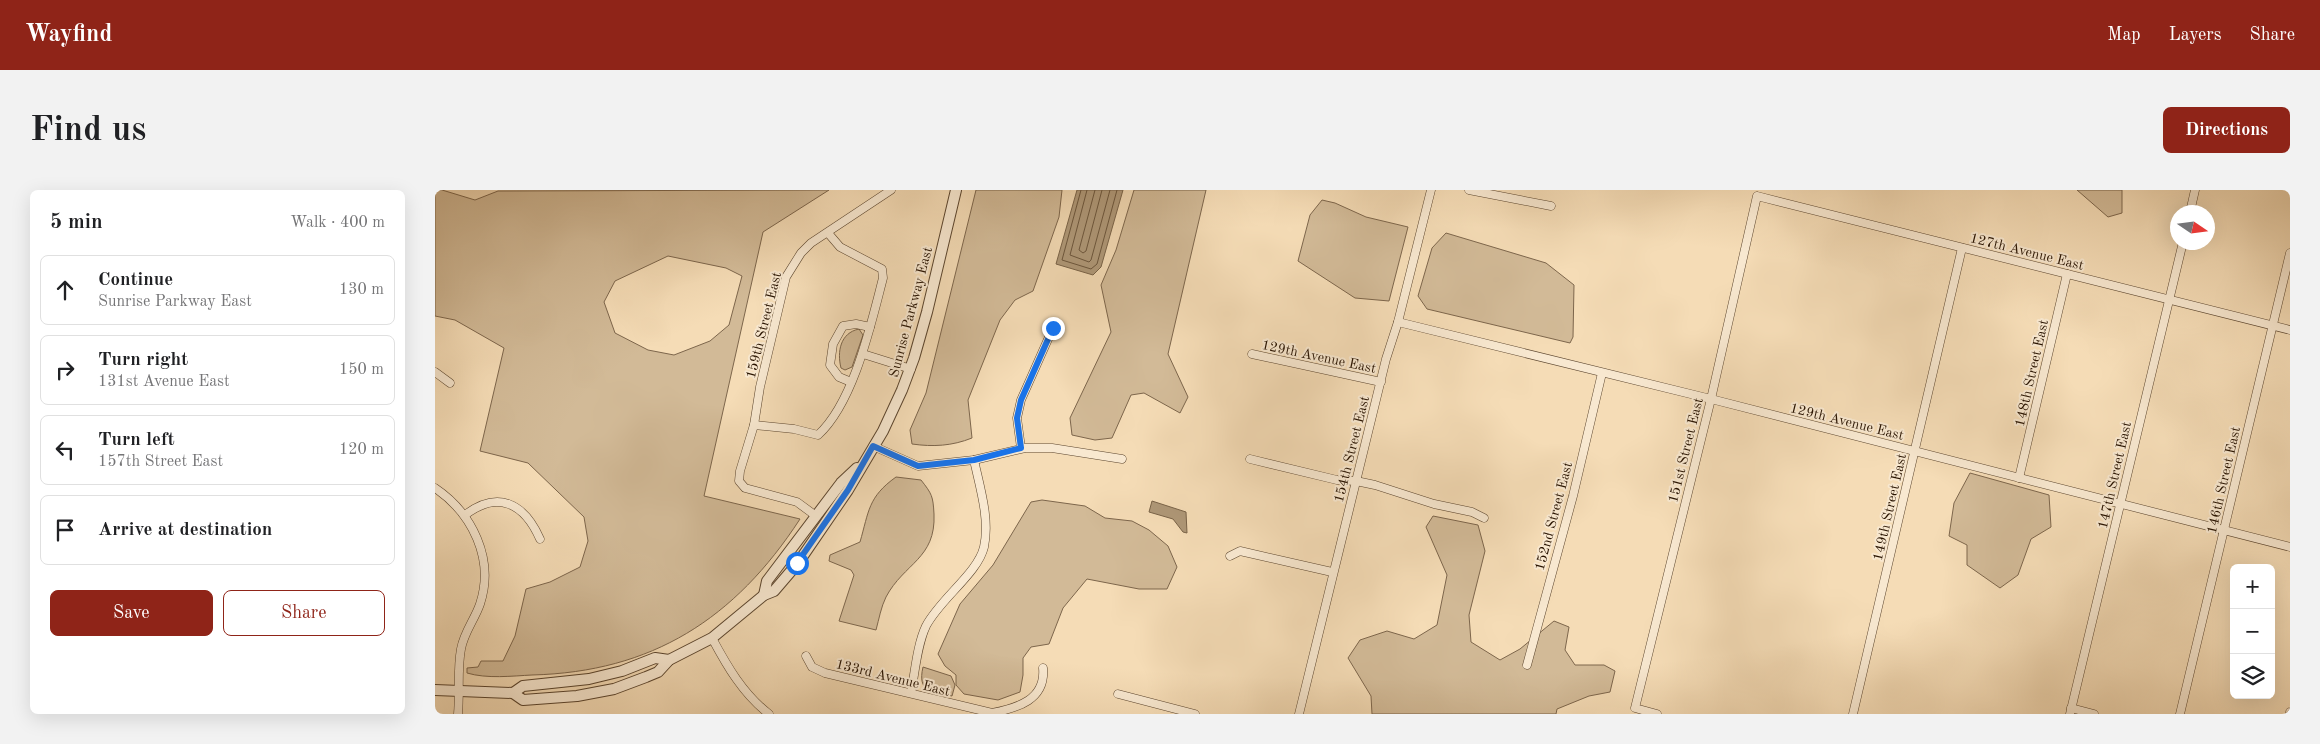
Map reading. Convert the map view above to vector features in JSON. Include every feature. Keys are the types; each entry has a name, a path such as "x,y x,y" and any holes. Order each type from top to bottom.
{"street":[{"name":"159th Street East","path":"817,516 797,502 750,490 740,484 740,471 754,425 760,387 786,276 801,253 828,232 891,190"},
{"name":"Sunrise Parkway East","path":"669,660 712,638 764,595 774,591 797,563 848,490 893,411 911,369 927,312 956,190"},
{"name":"154th Street East","path":"1299,714 1333,572 1431,190"},
{"path":"1469,190 1551,206"},
{"path":"2192,205 2195,190"},
{"name":"127th Avenue East","path":"1757,196 2290,330"},
{"name":"151st Street East","path":"1657,714 1635,708 1711,399 1757,196"},
{"path":"754,425 794,429 818,435 835,412 863,354 883,278 882,269 840,248 828,232"},
{"name":"149th Street East","path":"1853,714 1962,248"},
{"name":"147th Street East","path":"2071,711 2181,250"},
{"name":"146th Street East","path":"2180,714 2290,253"},
{"name":"148th Street East","path":"2019,478 2067,274"},
{"name":"129th Avenue East","path":"1398,322 1711,399 2290,547"},
{"path":"851,382 839,377 830,365 833,344 843,326 856,324 870,327"},
{"path":"1021,448 1017,418 1021,400 1053,328"},
{"path":"863,354 911,369"},
{"name":"129th Avenue East","path":"1252,354 1381,382"},
{"path":"435,372 450,383"},
{"name":"152nd Street East","path":"1527,665 1573,496 1602,372"},
{"path":"873,446 918,466 974,460 1021,448 1053,448 1122,460"},
{"path":"1251,459 1337,480 1356,481 1435,504 1472,512 1484,518"},
{"path":"911,693 926,627 944,599 976,564 984,548 985,516 974,460"},
{"name":"Sunrise Parkway East","path":"764,595 767,581 841,483 863,462"},
{"path":"435,488 465,515 481,551 485,584 479,607 461,648 458,714"},
{"path":"465,515 485,503 495,500 504,502 522,513 535,528 540,539"},
{"path":"1230,556 1240,551 1333,572"},
{"path":"712,638 740,684 758,705 769,714"},
{"name":"133rd Avenue East","path":"806,656 812,667 825,673 991,714 1011,710 1027,703 1033,698 1042,686 1044,678 1043,668"},
{"path":"513,693 523,686 589,679 622,671 655,658 669,660"},
{"path":"435,690 513,693 523,700 577,696 614,689 658,672 669,660"},
{"path":"1118,694 1195,714"},
{"path":"2071,711 2094,714"}],"shaded area":[{"path":"435,190 442,190 475,200 498,191 829,190 763,232 704,496 800,519 775,554 748,585 718,612 687,633 652,651 615,663 575,672 499,677 467,673 467,668 478,667 481,661 503,661 515,636 526,589 550,582 580,567 588,541 584,517 528,463 480,451 504,348 455,320 435,316","holes":["668,256 726,268 742,276 729,325 710,341 674,355 648,350 615,333 604,302 615,281"]},
{"path":"976,190 1062,190 1059,217 1033,291 1015,300 1000,320 968,400 972,438 942,445 912,444 910,430 926,393"},
{"path":"1134,190 1206,190 1168,354 1188,397 1180,413 1144,393 1131,395 1112,438 1095,440 1072,435 1070,418 1111,332 1101,285 1116,250"},
{"path":"2077,190 2122,190 2122,213 2108,217"},
{"path":"1322,200 1335,203 1366,217 1408,227 1389,301 1355,298 1298,261 1310,215"},
{"path":"1446,233 1546,263 1574,285 1573,337 1570,343 1427,309 1418,296 1432,248"},
{"path":"859,329 863,335 852,367 845,370 841,368 839,356 841,344 848,335"},
{"path":"1970,473 2049,495 2051,527 2031,539 2018,575 2000,588 1967,565 1967,545 1949,536 1954,503"},
{"path":"896,477 921,480 930,492 934,514 930,541 917,560 901,576 886,597 876,630 839,621 854,575 851,570 829,561 830,555 860,542 871,505 880,491"},
{"path":"1042,500 1085,506 1105,518 1132,521 1149,530 1168,546 1177,567 1167,589 1139,589 1087,579 1063,608 1049,644 1031,647 1023,658 1020,692 998,700 964,694 956,685 956,675 945,666 938,654 960,604 993,565 1031,502"},
{"path":"1433,516 1478,525 1485,551 1469,615 1471,642 1500,660 1520,649 1554,621 1569,627 1565,650 1575,665 1604,665 1615,671 1610,692 1589,696 1557,709 1556,714 1372,714 1371,696 1348,658 1360,640 1387,631 1414,639 1437,625 1447,575 1426,527"},
{"path":"923,667 951,676 955,685 952,696 932,691 924,686 922,682"}],"water":[{"path":"1077,190 1123,190 1101,267 1093,275 1056,264"},
{"path":"1152,501 1186,512 1187,533 1183,532 1173,519 1149,512"}],"route":[{"path":"797,563 848,490 873,446 918,466 974,460 1021,448 1017,418 1021,400 1053,328"}]}
